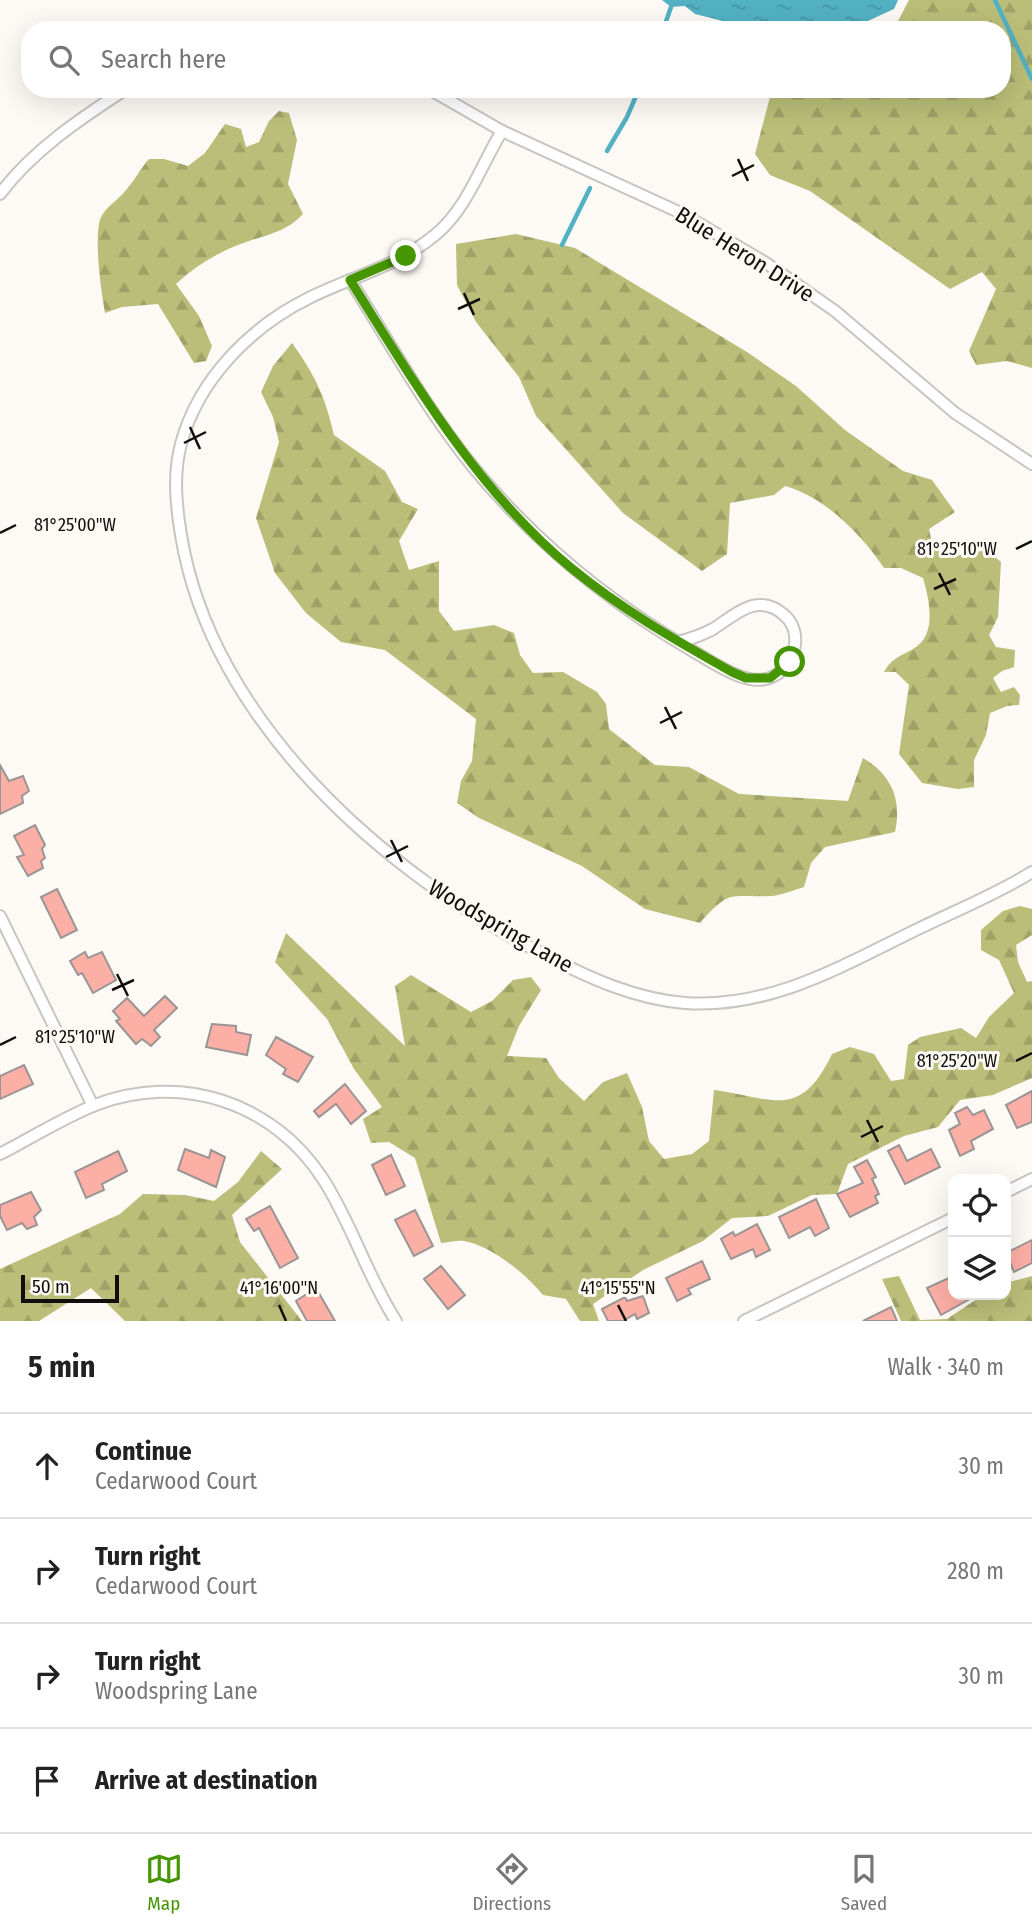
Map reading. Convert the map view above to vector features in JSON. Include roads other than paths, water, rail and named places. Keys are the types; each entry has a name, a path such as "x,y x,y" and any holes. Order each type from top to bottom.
{"street":[{"path":"2,189 84,116 112,98"},
{"name":"Blue Heron Drive","path":"445,98 502,131 683,214 766,263 835,311 955,412 1032,464"},
{"name":"Woodspring Lane","path":"502,131 467,195 443,228 406,256 305,300 263,328 216,372 194,407 181,444 176,503 185,559 201,613 224,661 256,713 301,768 372,839 426,883 515,940 604,983 649,997 685,1003 755,999 805,983 1032,873"},
{"path":"350,280 456,444 501,500 570,567 629,612 678,642 732,672 759,680 782,671 793,655 795,636 785,614 773,607 753,605 737,611 703,634 678,642"},
{"path":"0,916 93,1106"},
{"path":"0,1154 93,1106 144,1093 190,1093 237,1105 277,1127 301,1148 323,1179 379,1294 396,1321"},
{"path":"1011,1190 1032,1179"},
{"path":"744,1321 948,1220"}],"water":[{"path":"662,0 898,0 894,9 868,21 723,21 695,14 685,6 671,7"}],"waterway":[{"path":"995,0 1005,21"},
{"path":"666,21 671,7"},
{"path":"1011,34 1032,79"},
{"path":"607,151 635,98"},
{"path":"562,245 590,188"}]}
